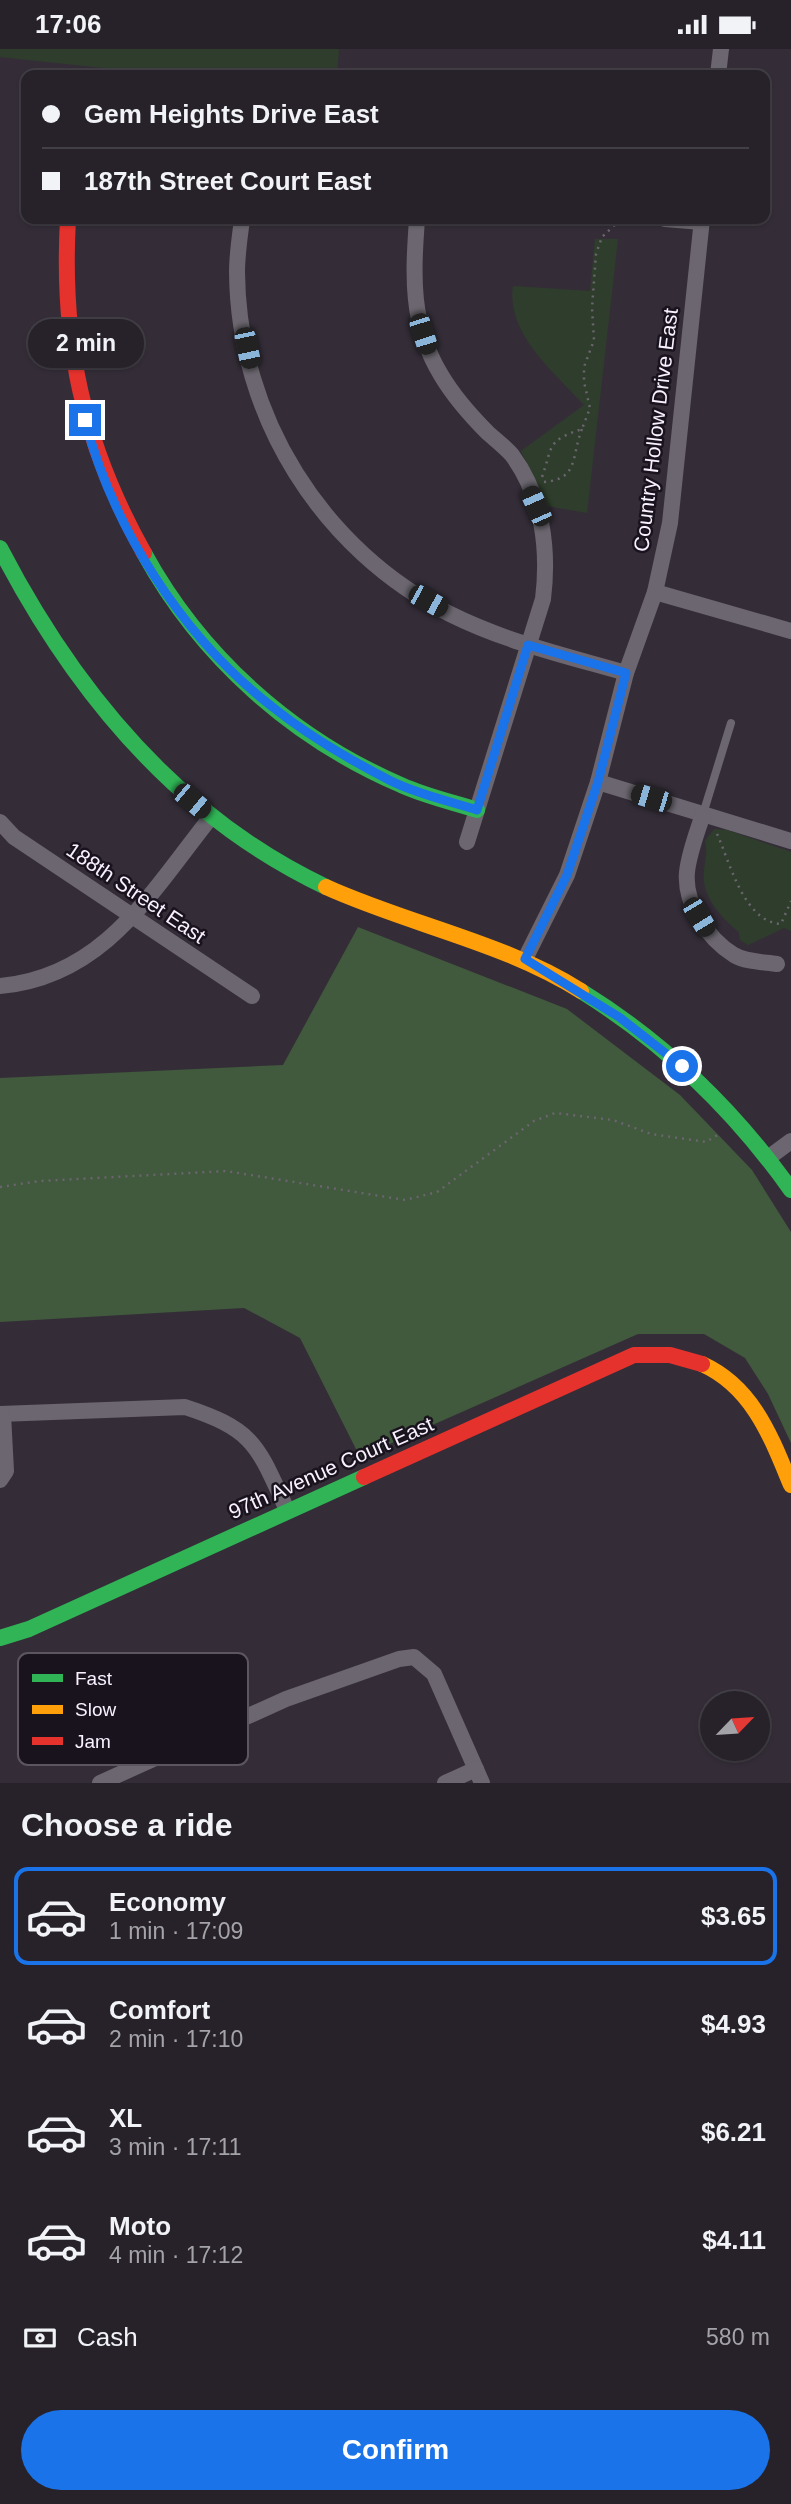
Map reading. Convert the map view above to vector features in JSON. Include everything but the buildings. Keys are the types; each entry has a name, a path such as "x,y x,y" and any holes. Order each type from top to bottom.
{"street":[{"path":"719,70 721,49"},
{"path":"68,224 64,260 67,317 75,379 90,440 117,508 147,564 229,669 270,706 326,744 394,782 477,810"},
{"path":"242,224 237,271 242,325 266,416 289,465 323,513 359,551 405,589 450,614 528,645 626,673"},
{"path":"417,224 412,285 428,349 460,404 512,455 536,506 544,535 547,566 543,599 467,842"},
{"name":"Country Hollow Drive East","path":"525,959 567,875 598,782 626,673 655,592 670,523 702,224"},
{"path":"0,548 52,646 81,685 120,732 173,785 211,817 306,876 390,914 525,959 619,1017 663,1049 740,1123 791,1191"},
{"path":"655,592 791,631"},
{"path":"598,782 791,841"},
{"path":"705,815 687,874 690,895 699,917 709,934 735,956 784,963"},
{"path":"0,986 44,978 73,966 104,944 132,916 211,817"},
{"name":"188th Street East","path":"0,822 14,837 252,996"},
{"path":"768,1158 791,1141"},
{"name":"97th Avenue Court East","path":"0,1638 29,1629 634,1355 656,1351 683,1356 706,1366 744,1393 759,1414 791,1485"},
{"path":"0,1481 6,1471 2,1414 185,1407 225,1420 246,1434 260,1452 287,1510"},
{"path":"248,1716 286,1699 399,1659 414,1657 434,1674 479,1776 445,1783"},
{"path":"100,1783 140,1765"}],"lane":[{"path":"705,815 732,723"}],"path":[{"path":"582,429 552,443 539,483 566,478 590,408 584,382 584,367 594,340 592,308 596,254 602,237 616,224"},
{"path":"705,815 731,875 752,905 772,922 780,924 791,901"},
{"path":"0,1187 40,1181 226,1171 405,1200 437,1192 534,1121 555,1113 614,1120 651,1134 706,1142 740,1123"}],"green space":[{"path":"0,49 339,49 337,70 123,70 0,57"},
{"path":"595,239 618,239 587,513 547,506 521,451 584,405 547,366 525,336 513,304 513,286 590,291"},
{"path":"714,829 727,830 791,852 791,931 784,928 748,945 740,940 739,932 727,922 705,888 705,841"},
{"path":"358,927 567,1009 680,1095 752,1170 791,1232 791,1443 768,1394 745,1358 704,1334 638,1334 360,1457 300,1338 244,1308 0,1322 0,1078 283,1065"}],"traffic: fast":[{"path":"0,548 61,651 135,745 177,787 223,825 273,858 326,887"},
{"path":"144,553 193,627 222,660 287,718 323,744 361,766 410,789 477,810"},
{"path":"581,991 641,1033 696,1080 746,1132 791,1190"},
{"path":"0,1638 29,1629 364,1477"}],"traffic: slow":[{"path":"326,887 520,959 581,991"},
{"path":"702,1364 720,1374 747,1400 776,1449 791,1485"}],"traffic: jam":[{"path":"68,224 68,308 80,392 105,472 144,553"},
{"path":"364,1477 634,1355 670,1355 702,1364"}],"route":[{"path":"85,420 90,440 117,508 147,564 229,669 270,706 326,744 394,782 477,810 528,645 626,673 598,782 567,875 525,959 619,1017 682,1066"}]}
